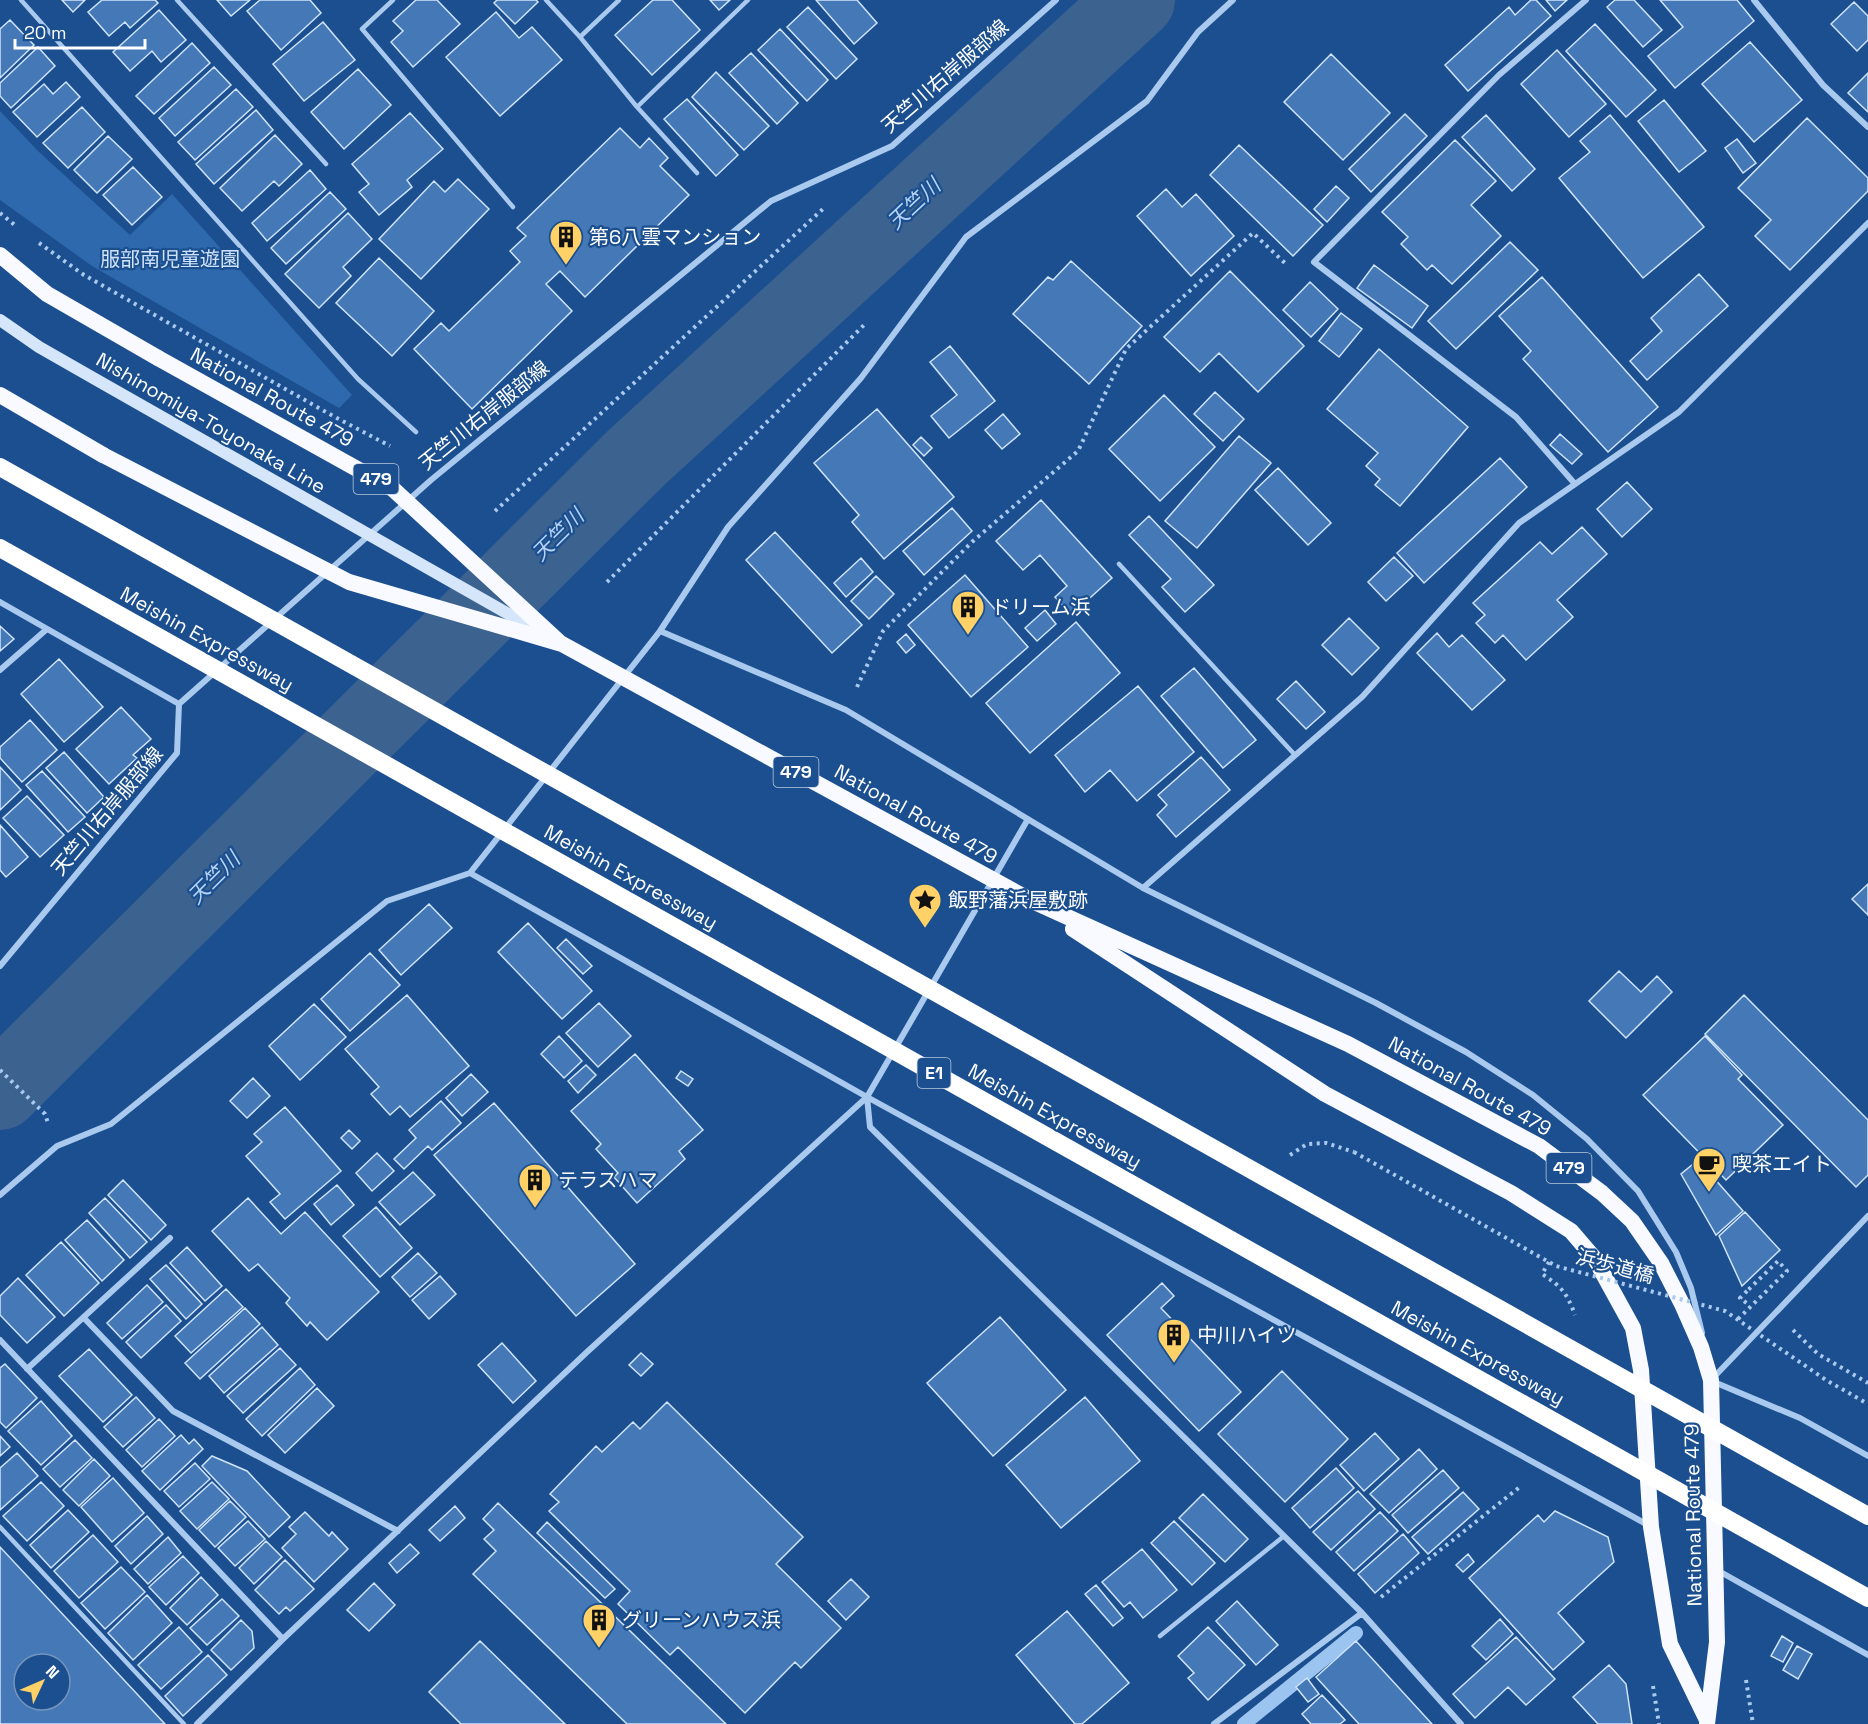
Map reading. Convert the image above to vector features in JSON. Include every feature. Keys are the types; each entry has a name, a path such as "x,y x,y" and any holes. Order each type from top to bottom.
{"highway":[{"name":"National Route 479","path":"0,255 47,294 393,489 562,644"},
{"name":"National Route 479","path":"0,395 103,455 349,582 562,644 1030,900 1348,1044 1539,1146 1602,1193 1632,1221 1661,1263 1701,1347 1711,1380 1717,1642 1707,1722"},
{"path":"0,467 1868,1516"},
{"name":"Meishin Expressway","path":"0,548 1868,1598"},
{"name":"National Route 479","path":"1030,900 1324,1094 1511,1193 1571,1231 1595,1259 1633,1328 1641,1370 1651,1527 1670,1644 1707,1722"}],"main road":[{"name":"Nishinomiya-Toyonaka Line","path":"0,320 93,378 562,644"}],"street":[{"name":"天竺川右岸服部線","path":"0,966 177,753 179,704 431,480 771,201 892,146 1056,0"},
{"path":"0,1195 57,1146 111,1124 387,901 470,873 660,631 729,527 861,378 966,237 1147,101 1198,32 1233,0"},
{"path":"1575,484 1516,417 1314,262 1499,75 1586,0"},
{"path":"1754,0 1823,85 1868,127"},
{"path":"1143,888 1362,697 1519,523 1679,412 1868,223"},
{"path":"0,602 179,704"},
{"path":"0,670 47,629"},
{"path":"660,631 846,710 1143,888 1376,1003 1466,1052 1533,1095 1587,1139 1638,1191 1676,1252 1691,1288 1711,1380"},
{"path":"197,1724 283,1639 595,1344 867,1097 1028,819"},
{"path":"470,873 867,1097 1651,1527"},
{"path":"867,1097 870,1127 1362,1613 1461,1724"},
{"path":"1711,1380 1868,1216"},
{"path":"27,1369 170,1238"},
{"path":"84,1318 173,1411 398,1531"},
{"path":"0,1340 283,1639"},
{"path":"1711,1380 1800,1418 1868,1456"},
{"path":"1715,1568 1868,1655"},
{"path":"1214,1724 1362,1613"}],"lane":[{"path":"21,0 358,379 416,432"},
{"path":"177,0 326,164"},
{"path":"393,0 362,29 513,207"},
{"path":"546,0 580,37 637,107 697,172"},
{"path":"580,37 620,0"},
{"path":"637,107 748,0"},
{"path":"1119,564 1295,755"},
{"path":"0,1527 184,1724"},
{"path":"1160,1636 1284,1536"}],"path":[{"path":"495,511 832,200"},
{"path":"0,213 21,230"},
{"path":"846,710 883,632 972,542 1078,452 1126,349 1253,233 1293,270 1314,262"},
{"path":"39,243 84,275 397,450"},
{"path":"607,582 870,320"},
{"path":"0,1070 45,1114"},
{"name":"浜歩道橋","path":"1354,1152 1556,1266 1725,1311 1826,1380 1868,1404"},
{"path":"1738,1320 1787,1271 1778,1261 1747,1291"},
{"path":"1775,1313 1818,1354 1868,1383"},
{"path":"1362,1613 1543,1467"}],"green space":[{"name":"服部南児童遊園","path":"0,111 39,152 130,235 172,194 352,395 339,408 92,266 0,200"}],"building":[{"path":"62,0 85,0 73,12"},
{"path":"102,0 155,0 158,3 130,28 125,22 109,36 88,12"},
{"path":"217,0 250,0 231,16"},
{"path":"260,0 310,0 321,13 281,50 247,11"},
{"path":"416,0 437,0 460,24 413,67 391,42 403,31 393,21"},
{"path":"497,0 536,0 538,2 515,24 494,3"},
{"path":"653,0 672,0 700,30 652,75 615,35"},
{"path":"710,0 730,0 719,10"},
{"path":"816,0 857,0 877,23 854,44"},
{"path":"1531,0 1536,0 1551,16 1468,91 1445,65 1509,7 1515,15"},
{"path":"1546,0 1567,0 1555,11"},
{"path":"1615,0 1634,0 1662,30 1643,47 1607,7"},
{"path":"1660,0 1737,0 1754,21 1675,88 1648,56 1683,27"},
{"path":"1854,2 1868,16 1868,40 1857,51 1831,24"},
{"path":"808,7 857,59 836,79 787,27"},
{"path":"159,10 186,40 161,62 152,51 130,71 113,52"},
{"path":"496,12 519,38 532,27 562,60 500,116 446,57"},
{"path":"10,20 34,45 0,78 0,29"},
{"path":"323,22 355,60 304,101 273,64"},
{"path":"1595,24 1656,90 1626,117 1566,51"},
{"path":"780,29 828,80 807,101 758,50"},
{"path":"1750,42 1802,100 1754,142 1702,84"},
{"path":"192,43 210,63 154,114 136,96"},
{"path":"38,47 55,66 11,108 0,96 0,83"},
{"path":"1557,50 1606,104 1569,137 1521,84"},
{"path":"751,53 798,103 777,124 729,73"},
{"path":"1331,54 1390,113 1343,160 1284,102"},
{"path":"214,67 231,85 175,136 159,118"},
{"path":"358,69 391,105 344,149 311,112"},
{"path":"716,72 769,126 744,150 692,97"},
{"path":"1868,73 1868,112 1848,93"},
{"path":"66,82 80,97 37,137 13,112 44,84 53,94"},
{"path":"236,89 253,107 195,160 178,142"},
{"path":"687,99 738,155 716,176 664,119"},
{"path":"1664,100 1706,151 1679,172 1638,121"},
{"path":"82,107 105,132 68,168 43,143"},
{"path":"256,110 273,130 214,184 196,164"},
{"path":"410,113 443,149 407,180 412,187 379,215 359,192 369,184 352,164"},
{"path":"1405,114 1427,136 1371,192 1349,169"},
{"path":"1486,115 1535,169 1512,191 1462,137"},
{"path":"1610,115 1704,227 1643,278 1559,178 1590,152 1580,141"},
{"path":"1807,118 1868,178 1868,191 1790,270 1755,236 1771,220 1738,188"},
{"name":"第6八雲マンション","path":"620,128 640,148 649,138 668,158 660,166 689,195 585,297 560,271 546,284 572,311 472,409 414,349 441,323 449,331 520,262 510,251 526,236 517,228"},
{"path":"275,135 302,164 279,186 274,181 242,211 220,188"},
{"path":"108,136 132,159 97,193 74,170"},
{"path":"1737,139 1756,163 1743,173 1725,148"},
{"path":"1455,140 1496,181 1471,205 1501,236 1452,284 1432,265 1427,270 1401,244 1408,237 1382,212"},
{"path":"1239,145 1323,225 1293,256 1210,175"},
{"path":"133,167 162,197 132,225 103,195"},
{"path":"310,170 326,189 267,241 252,223"},
{"path":"458,179 489,209 421,279 379,239 434,181 445,192"},
{"path":"1336,186 1349,198 1327,222 1314,209"},
{"path":"1166,189 1182,207 1196,194 1234,236 1191,276 1137,216"},
{"path":"330,192 346,209 286,264 271,248"},
{"path":"348,213 372,239 343,267 351,276 319,308 285,274"},
{"path":"1510,242 1538,270 1456,349 1428,321"},
{"path":"379,258 434,311 392,356 336,303"},
{"path":"1071,261 1142,326 1089,384 1013,314 1048,277 1053,280"},
{"path":"1374,265 1428,306 1412,328 1357,288"},
{"path":"1230,271 1304,346 1258,392 1219,353 1200,372 1164,337"},
{"path":"1699,274 1728,306 1647,380 1630,361 1662,331 1651,318"},
{"path":"1542,277 1658,407 1608,452 1523,359 1531,351 1499,316"},
{"path":"1310,282 1338,309 1311,337 1283,310"},
{"path":"1341,313 1362,329 1339,357 1319,341"},
{"path":"950,346 995,401 949,438 931,416 957,395 930,362"},
{"path":"1379,349 1468,427 1400,506 1375,485 1380,479 1366,466 1378,453 1327,409"},
{"path":"1215,392 1244,419 1223,441 1194,414"},
{"path":"1164,395 1215,447 1160,501 1109,449"},
{"path":"877,409 954,497 884,559 852,522 859,515 814,463"},
{"path":"1003,414 1020,434 1002,449 985,430"},
{"path":"1560,434 1582,454 1572,464 1550,445"},
{"path":"1239,436 1271,463 1197,548 1165,521"},
{"path":"921,437 932,448 924,456 913,445"},
{"path":"1500,458 1527,487 1424,583 1397,553"},
{"path":"1278,468 1331,523 1308,545 1255,490"},
{"path":"1627,482 1652,509 1622,537 1597,509"},
{"path":"1041,500 1112,578 1071,615 1055,597 1067,586 1040,555 1023,570 996,541"},
{"path":"952,508 972,531 924,575 903,551"},
{"path":"1149,516 1214,585 1185,612 1162,587 1171,579 1129,535"},
{"path":"1582,527 1607,554 1557,600 1573,617 1526,660 1503,635 1495,643 1476,623 1485,615 1473,603 1540,542 1552,554"},
{"path":"775,532 862,625 832,653 746,560"},
{"path":"1394,557 1413,576 1386,601 1368,582"},
{"path":"861,558 873,572 846,597 834,583"},
{"name":"ドリーム浜","path":"965,575 1028,647 971,697 908,625"},
{"path":"876,576 894,594 869,619 851,601"},
{"path":"1045,610 1056,624 1037,641 1025,628"},
{"path":"1349,618 1379,648 1352,675 1322,645"},
{"path":"1076,622 1120,673 1030,753 986,703"},
{"path":"0,626 14,639 0,651"},
{"path":"1437,633 1449,647 1462,635 1505,680 1472,710 1417,653"},
{"path":"906,634 915,645 906,653 897,642"},
{"path":"59,659 103,707 64,742 21,694"},
{"path":"1194,668 1256,740 1223,768 1161,696"},
{"path":"1296,681 1325,712 1306,729 1277,699"},
{"path":"1138,686 1194,752 1137,801 1110,770 1085,792 1055,755"},
{"path":"121,707 151,739 133,755 137,758 109,784 76,749"},
{"path":"30,720 57,750 22,782 0,758 0,747"},
{"path":"64,752 104,797 87,813 46,768"},
{"path":"1201,757 1230,790 1176,837 1157,815 1167,805 1158,795"},
{"path":"0,767 21,790 0,810"},
{"path":"42,771 85,817 68,832 26,785"},
{"path":"27,796 64,835 40,857 3,818"},
{"path":"0,825 28,857 6,877 0,870"},
{"path":"1868,884 1868,915 1852,899"},
{"path":"429,904 452,928 401,975 379,950"},
{"path":"528,923 592,991 562,1019 498,952"},
{"path":"566,939 592,966 583,974 557,948"},
{"path":"370,953 400,985 350,1031 321,999"},
{"path":"1619,971 1641,992 1657,976 1672,992 1626,1038 1589,1001"},
{"path":"407,995 469,1066 410,1117 400,1106 390,1115 371,1094 379,1087 345,1049"},
{"path":"1744,995 1868,1120 1868,1175 1856,1187 1705,1034"},
{"path":"599,1003 631,1036 598,1067 566,1033"},
{"path":"314,1004 346,1037 300,1080 269,1046"},
{"path":"559,1036 582,1061 564,1078 541,1054"},
{"path":"1705,1036 1742,1075 1738,1079 1783,1125 1726,1180 1643,1095"},
{"path":"635,1054 703,1130 679,1151 685,1159 637,1203 614,1177 618,1173 596,1149 601,1144 571,1111"},
{"path":"586,1065 596,1075 578,1093 568,1081"},
{"path":"681,1071 693,1079 688,1086 676,1078"},
{"path":"471,1074 488,1092 462,1116 446,1098"},
{"path":"253,1078 270,1096 247,1118 230,1101"},
{"path":"441,1101 461,1123 432,1150 428,1146 404,1169 394,1159 416,1138 409,1130"},
{"name":"テラスハマ","path":"494,1103 635,1264 576,1316 434,1155"},
{"path":"285,1107 341,1171 285,1219 270,1202 280,1194 246,1156 262,1142 254,1134"},
{"path":"349,1130 360,1141 352,1149 341,1138"},
{"path":"377,1153 394,1171 372,1191 356,1173"},
{"name":"喫茶エイト","path":"1698,1160 1743,1211 1716,1235 1681,1174"},
{"path":"413,1172 435,1195 400,1225 379,1202"},
{"path":"123,1180 166,1225 151,1240 108,1195"},
{"path":"337,1185 354,1205 331,1225 314,1204"},
{"path":"105,1198 147,1242 130,1258 89,1213"},
{"path":"248,1198 281,1234 305,1212 379,1292 327,1340 310,1322 307,1326 286,1303 290,1298 258,1264 249,1271 212,1231"},
{"path":"376,1207 412,1248 380,1277 343,1236"},
{"path":"1745,1212 1780,1250 1742,1286 1719,1236"},
{"path":"87,1220 124,1260 102,1281 65,1240"},
{"path":"61,1242 99,1283 64,1316 26,1275"},
{"path":"187,1247 222,1286 205,1301 170,1263"},
{"path":"418,1253 437,1273 410,1297 392,1277"},
{"path":"166,1265 202,1304 186,1319 150,1279"},
{"path":"440,1276 456,1294 429,1319 412,1300"},
{"path":"18,1278 55,1317 27,1343 0,1315 0,1296"},
{"name":"中川ハイツ","path":"1162,1283 1174,1296 1161,1308 1241,1392 1199,1431 1107,1335"},
{"path":"147,1285 163,1302 122,1339 107,1323"},
{"path":"226,1289 243,1307 191,1353 175,1336"},
{"path":"166,1305 181,1321 141,1358 126,1342"},
{"path":"245,1308 260,1324 200,1379 185,1363"},
{"path":"1000,1317 1066,1390 993,1456 927,1383"},
{"path":"262,1327 278,1345 224,1393 209,1376"},
{"path":"502,1343 536,1381 513,1403 478,1365"},
{"path":"280,1348 296,1365 243,1413 227,1396"},
{"path":"89,1349 132,1395 103,1422 59,1376"},
{"path":"641,1353 653,1364 641,1376 629,1365"},
{"path":"5,1364 37,1398 6,1428 0,1422 0,1368"},
{"path":"300,1368 315,1385 262,1436 246,1419"},
{"path":"1282,1371 1348,1439 1285,1502 1218,1434"},
{"path":"317,1388 334,1406 285,1453 268,1435"},
{"path":"136,1397 155,1418 123,1447 104,1427"},
{"path":"1085,1397 1140,1461 1061,1528 1006,1465"},
{"path":"41,1401 72,1436 41,1465 8,1431"},
{"path":"667,1402 803,1537 776,1564 841,1628 801,1668 795,1662 745,1713 678,1647 670,1655 618,1604 630,1591 549,1511 559,1502 550,1494 596,1446 602,1452 633,1422 640,1429"},
{"path":"159,1419 175,1436 142,1467 126,1450"},
{"path":"1375,1433 1399,1459 1364,1491 1340,1465"},
{"path":"181,1435 189,1444 194,1439 203,1449 160,1490 142,1471"},
{"path":"0,1436 10,1447 0,1456"},
{"path":"75,1440 92,1458 60,1487 43,1469"},
{"path":"1419,1449 1437,1469 1389,1513 1370,1494"},
{"path":"17,1453 38,1476 0,1510 0,1468"},
{"path":"212,1456 247,1471 290,1517 269,1537 202,1466"},
{"path":"94,1459 110,1476 79,1506 63,1490"},
{"path":"195,1463 210,1479 179,1507 164,1491"},
{"path":"1336,1468 1354,1488 1310,1528 1292,1508"},
{"path":"1443,1470 1459,1488 1408,1533 1392,1515"},
{"path":"113,1478 144,1513 112,1542 81,1507"},
{"path":"41,1482 64,1506 27,1541 3,1516"},
{"path":"212,1482 229,1499 197,1529 180,1511"},
{"path":"1358,1491 1375,1509 1331,1550 1313,1532"},
{"path":"1463,1492 1479,1509 1428,1554 1412,1537"},
{"path":"1203,1494 1248,1539 1225,1562 1179,1518"},
{"path":"230,1501 246,1517 215,1547 199,1530"},
{"name":"グリーンハウス浜","path":"498,1503 726,1724 627,1724 473,1574 496,1551 484,1539 494,1530 483,1519"},
{"path":"455,1506 465,1518 440,1541 429,1530"},
{"path":"68,1510 89,1532 51,1568 30,1545"},
{"path":"1555,1511 1608,1537 1614,1562 1558,1613 1584,1642 1553,1670 1469,1578 1538,1515 1544,1522"},
{"path":"305,1512 329,1536 332,1532 348,1549 314,1582 282,1548 296,1534 289,1527"},
{"path":"1380,1512 1398,1531 1354,1571 1336,1552"},
{"path":"147,1516 163,1534 131,1564 115,1546"},
{"path":"248,1521 265,1539 235,1566 218,1548"},
{"path":"1174,1521 1215,1563 1192,1585 1151,1543"},
{"path":"547,1522 615,1589 605,1598 537,1533"},
{"path":"1403,1534 1419,1553 1375,1593 1358,1574"},
{"path":"93,1535 118,1562 79,1598 54,1571"},
{"path":"168,1537 181,1553 148,1584 134,1569"},
{"path":"266,1541 282,1557 254,1584 239,1568"},
{"path":"410,1544 419,1553 397,1573 389,1563"},
{"path":"0,1547 165,1724 0,1724"},
{"path":"1142,1549 1177,1590 1143,1618 1130,1602 1124,1607 1102,1582"},
{"path":"1468,1554 1474,1562 1463,1572 1456,1565"},
{"path":"183,1556 199,1573 166,1605 149,1587"},
{"path":"285,1560 314,1589 290,1611 286,1607 279,1614 255,1590"},
{"path":"121,1567 145,1592 105,1629 81,1603"},
{"path":"201,1577 218,1595 187,1625 170,1608"},
{"path":"851,1579 869,1597 846,1620 828,1601"},
{"path":"374,1583 395,1605 369,1631 347,1610"},
{"path":"1096,1585 1123,1618 1113,1626 1085,1594"},
{"path":"147,1595 172,1623 133,1660 108,1633"},
{"path":"222,1599 239,1616 207,1645 190,1628"},
{"path":"1237,1601 1278,1645 1256,1665 1216,1621"},
{"path":"1067,1611 1129,1683 1082,1724 1075,1724 1016,1655"},
{"path":"1500,1619 1513,1634 1486,1660 1472,1646"},
{"path":"241,1620 252,1631 254,1648 231,1670 211,1650"},
{"path":"179,1627 202,1652 161,1689 138,1665"},
{"path":"1208,1627 1245,1665 1208,1700 1188,1678 1194,1673 1178,1656"},
{"path":"1782,1636 1793,1643 1783,1662 1771,1656"},
{"path":"1516,1637 1555,1679 1526,1705 1508,1687 1475,1718 1453,1694"},
{"path":"480,1641 565,1724 461,1724 429,1692"},
{"path":"1356,1641 1432,1724 1359,1724 1316,1677"},
{"path":"1797,1646 1812,1654 1798,1679 1783,1670"},
{"path":"208,1655 227,1675 183,1716 165,1696"},
{"path":"1609,1665 1626,1684 1632,1724 1598,1724 1573,1697"},
{"path":"1307,1678 1319,1694 1308,1702 1296,1687"},
{"path":"1322,1695 1345,1720 1340,1724 1311,1724 1302,1714"}],"waterway":[{"name":"天竺川","path":"0,1091 636,458 1136,0"},
{"path":"1244,1724 1356,1633"}],"place":[{"name":"第6八雲マンション","path":"566,266"},
{"name":"ドリーム浜","path":"968,636"},
{"name":"飯野藩浜屋敷跡","path":"925,929"},
{"name":"喫茶エイト","path":"1709,1193"},
{"name":"テラスハマ","path":"535,1209"},
{"name":"中川ハイツ","path":"1174,1364"},
{"name":"グリーンハウス浜","path":"599,1649"}]}
